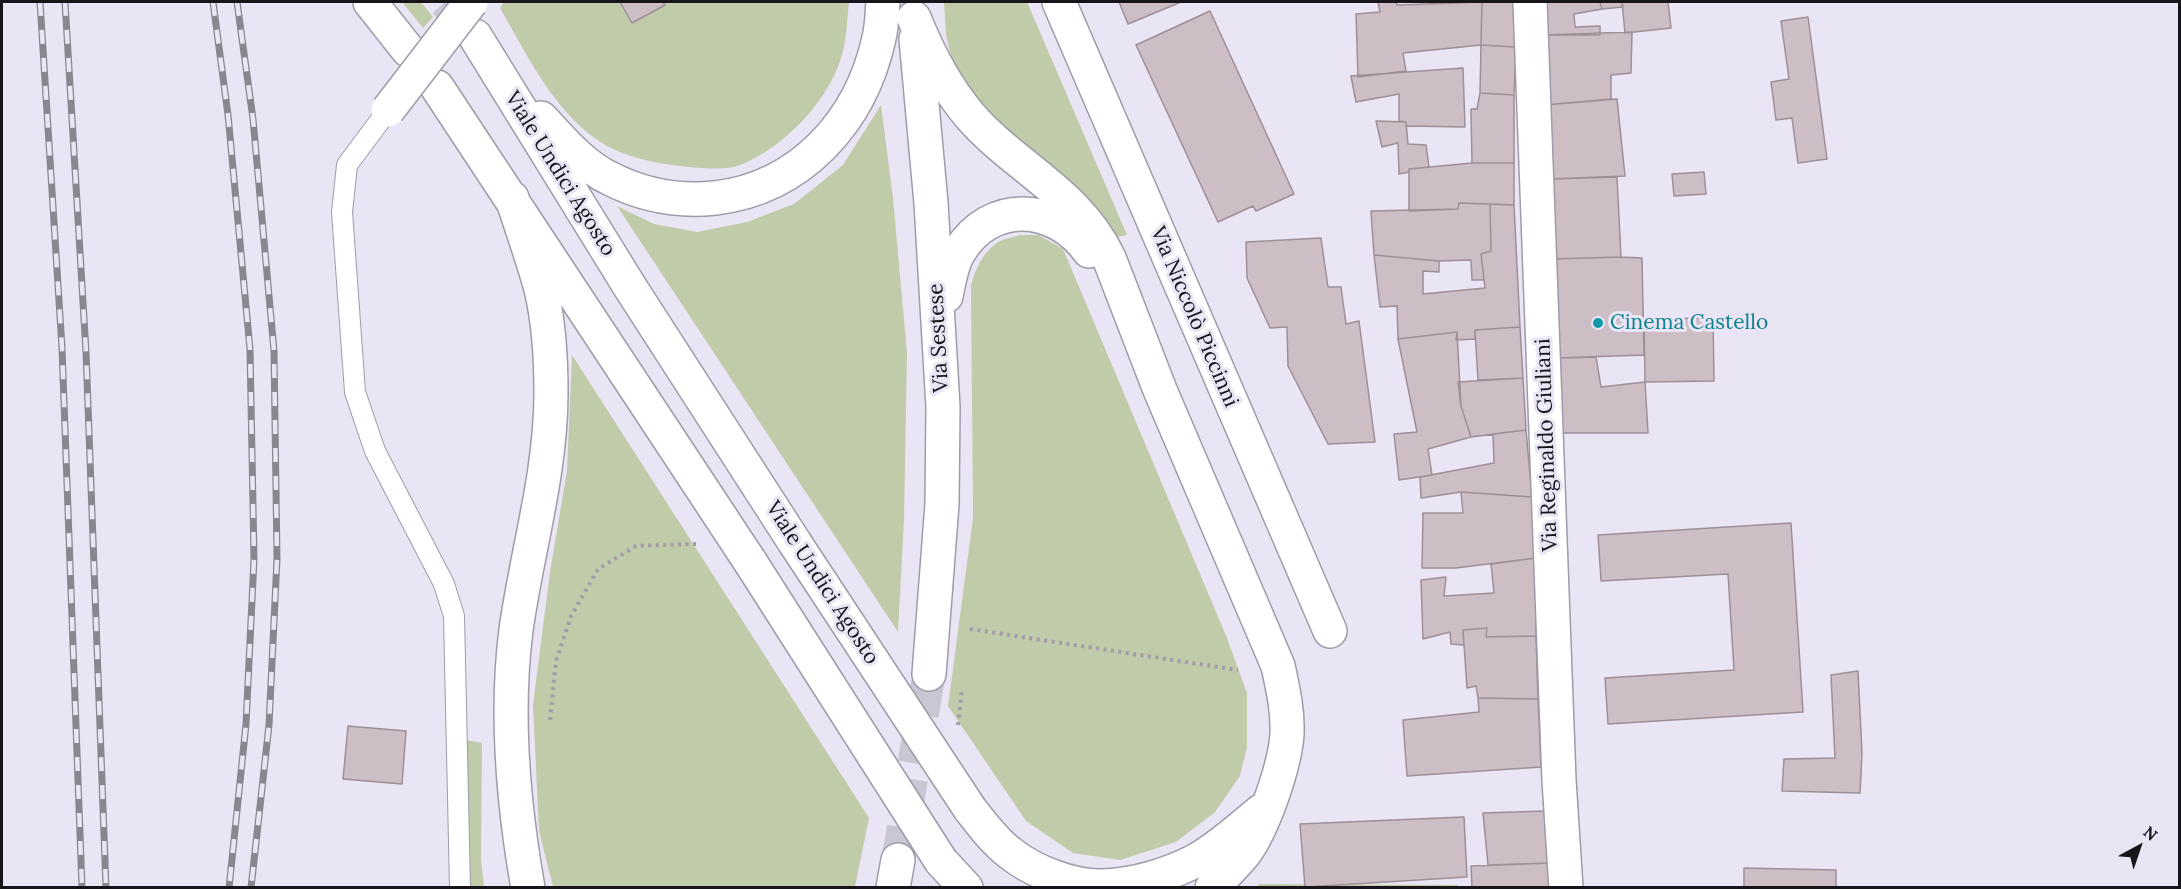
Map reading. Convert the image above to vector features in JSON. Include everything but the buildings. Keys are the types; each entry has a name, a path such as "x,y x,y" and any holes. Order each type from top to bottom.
{"main road":[{"path":"370,2 408,50"},
{"path":"388,110 471,2"},
{"name":"Viale Undici Agosto","path":"492,63 565,144 607,178 660,197 698,200 731,196 746,193 792,172 822,147 847,115 863,86 880,36 883,2"},
{"name":"Via Niccolò Piccinni","path":"1059,2 1330,631"},
{"name":"Via Reginaldo Giuliani","path":"1530,2 1559,780 1566,888"},
{"path":"913,10 924,45 952,93 972,118 1069,203 1099,236 1160,390 1278,666 1285,693 1287,736 1277,780 1245,853 1212,888"},
{"name":"Via Sestese","path":"913,10 931,203 940,351 944,471 929,674"},
{"name":"Viale Undici Agosto","path":"475,36 630,287 795,543 970,809 997,843 1032,867 1072,882 1103,886 1143,880 1173,871 1197,860 1267,806"},
{"path":"437,87 746,556 941,861 966,888"},
{"path":"512,198 541,291 548,335 551,392 549,451 518,622 511,691 512,755 517,826 528,888"},
{"path":"940,351 947,293 958,254 981,227 1007,217 1024,213 1038,214 1062,224 1082,240 1125,301"}],"lane":[{"path":"388,110 346,165 342,212 355,392 375,451 444,584 454,616 460,888"},
{"path":"516,888 517,826"}],"path":[{"path":"549,727 556,661 571,616 598,569 636,546 696,544 746,556"},
{"path":"969,640 970,628 1238,670"},
{"path":"957,731 963,686"}],"green space":[{"path":"402,2 421,2 433,17 423,28"},
{"path":"504,2 849,2 843,51 837,69 817,103 804,119 773,147 740,165 727,168 695,168 648,161 615,150 580,126 566,112 541,79 500,8"},
{"path":"944,2 1027,2 1127,235 1117,237 1090,208 975,106 951,57 946,35"},
{"path":"881,105 893,198 907,353 904,520 898,632 617,206 654,224 697,232 747,222 794,204 843,165"},
{"path":"1020,235 1039,235 1063,249 1227,638 1247,693 1247,747 1240,776 1215,812 1176,842 1120,860 1073,853 1026,821 948,706 973,518 971,286 975,273 989,249 1000,241"},
{"path":"572,355 869,818 855,887 553,887 539,831 533,705 550,572 567,471"},
{"path":"466,740 482,743 481,860 484,887 469,887"},
{"path":"1259,884 1458,885 1458,887 1257,888"}],"tunnel":[{"path":"445,2 475,36"},
{"path":"898,860 929,674"}],"railway":[{"path":"40,2 62,348 82,888"},
{"path":"65,2 86,352 106,888"},
{"path":"213,2 228,115 250,349 254,559 246,724 229,888"},
{"path":"237,2 253,119 274,351 277,559 269,725 251,888"}],"place":[{"name":"Cinema Castello","path":"1598,323"}]}
